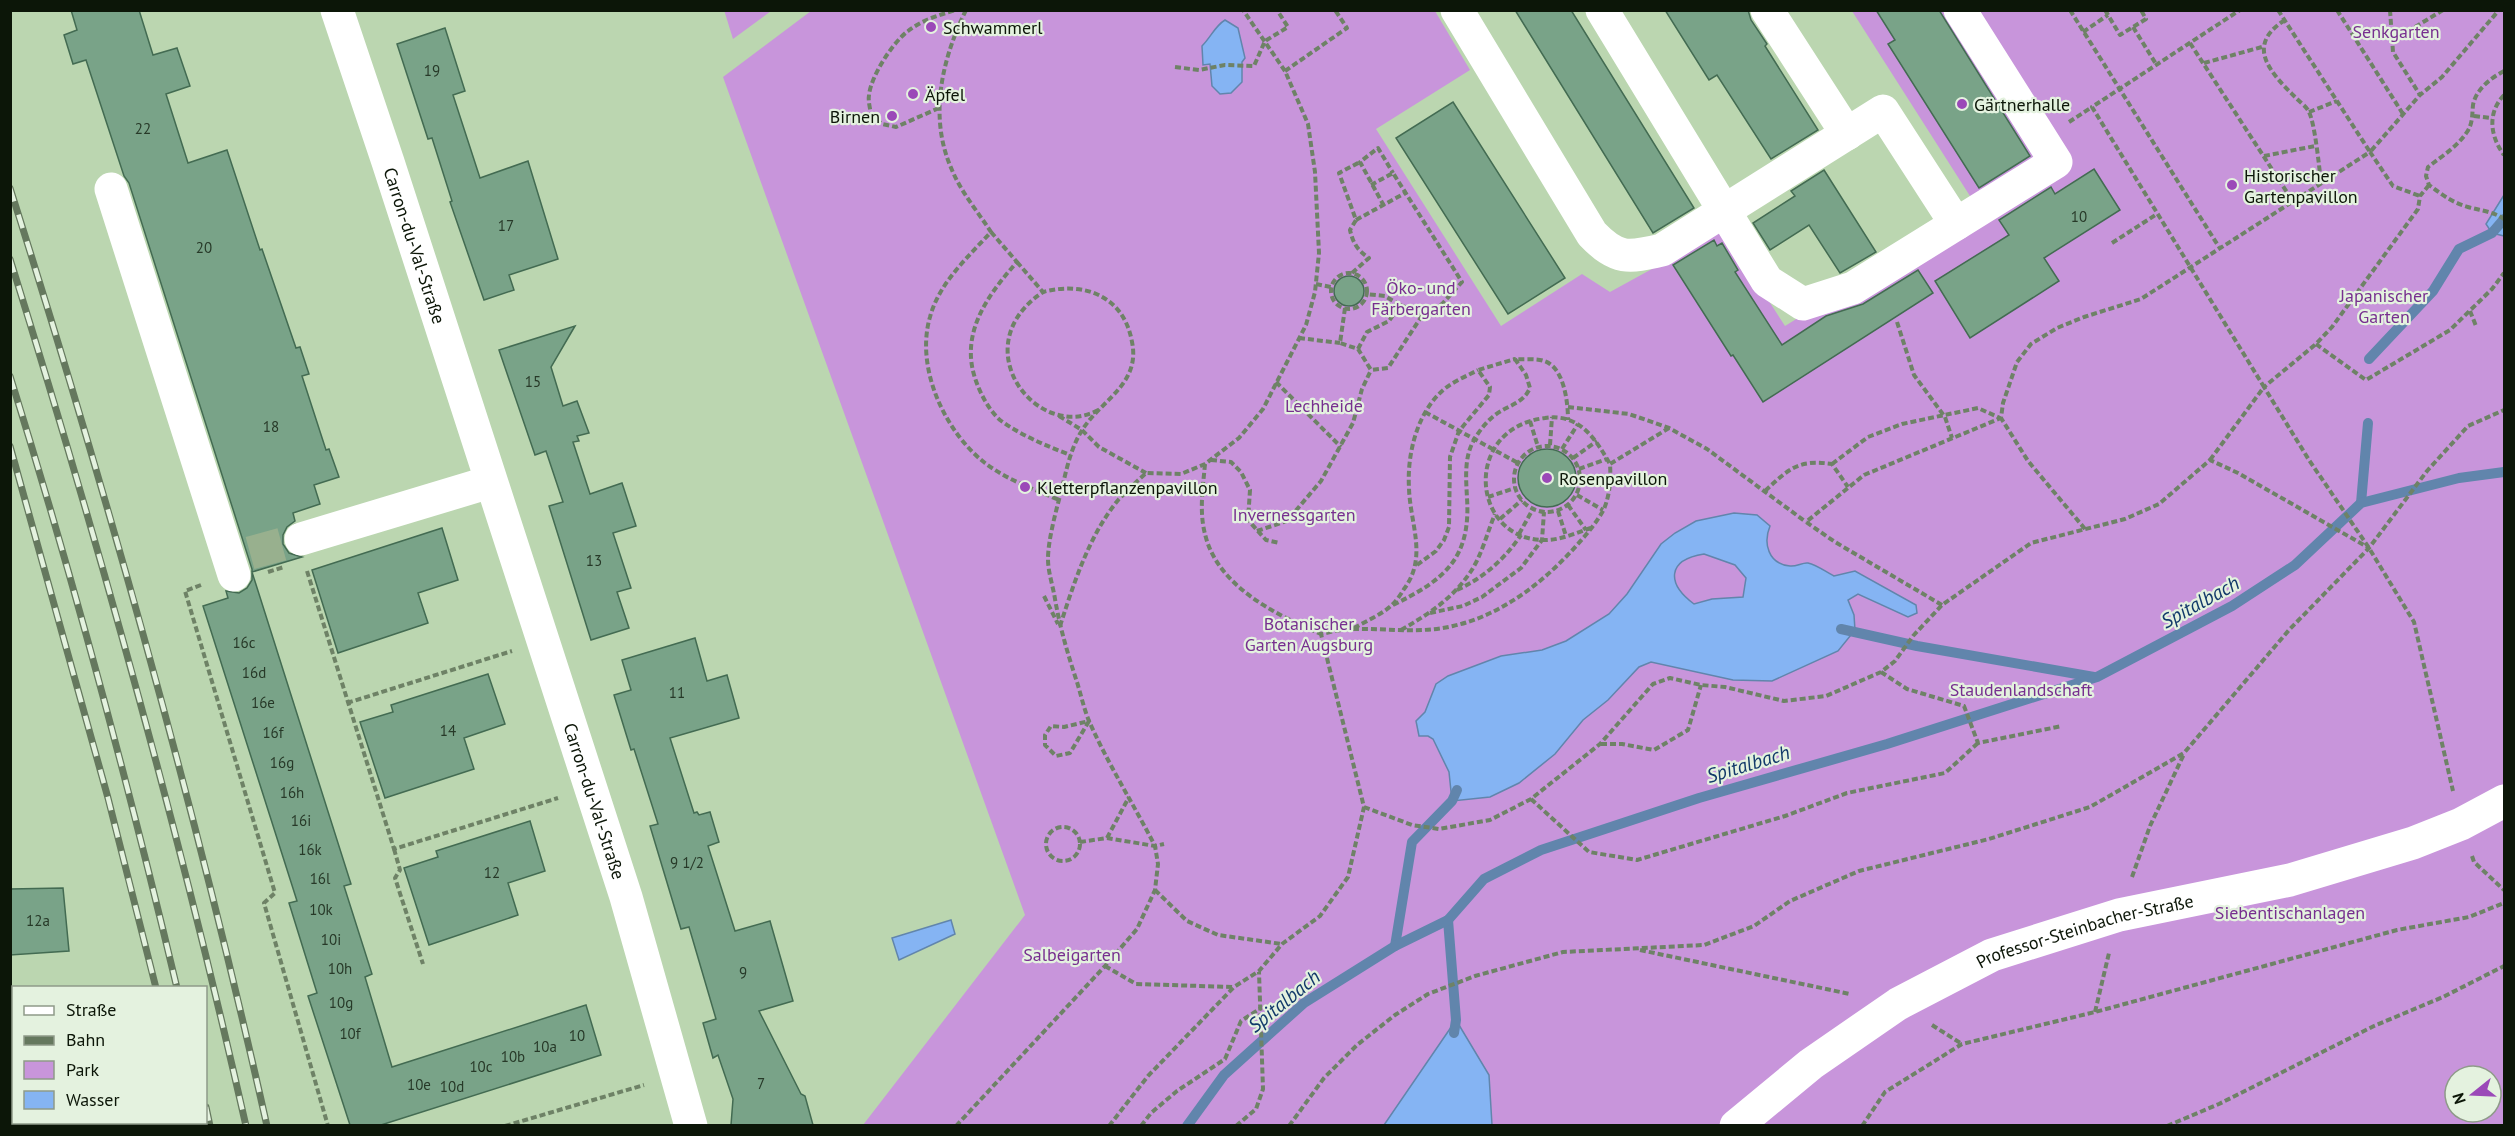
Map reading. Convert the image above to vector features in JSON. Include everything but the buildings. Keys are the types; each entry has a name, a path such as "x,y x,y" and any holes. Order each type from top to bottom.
{"street":[{"name":"Carron-du-Val-Straße","path":"336,10 388,162 626,897 691,1125"},
{"path":"1457,10 1592,234 1606,249 1618,255 1632,256 1662,250 1883,111 1956,224"},
{"path":"1602,10 1767,281 1803,304 1853,288 2056,162 1960,10"},
{"path":"1767,10 1847,134"},
{"path":"111,189 237,563"},
{"path":"302,550 490,482"},
{"name":"Professor-Steinbacher-Straße","path":"1737,1125 1811,1064 1898,1004 1992,956 2109,918 2290,880 2413,843 2461,824 2505,801"}],"path":[{"path":"939,108 896,127 882,124 871,114 869,95 893,46 908,31 932,17 956,10"},
{"path":"966,10 954,35 940,86 939,108 943,140 952,170 991,232 1043,292"},
{"path":"1175,67 1199,70 1226,65 1254,66 1265,41 1288,27 1277,10"},
{"path":"1285,70 1347,28 1335,10"},
{"path":"2070,10 2219,247"},
{"path":"2105,10 2120,35 2146,19 2141,10"},
{"path":"2240,10 2092,108 2264,387 2361,535 2414,622 2461,824 2474,862 2505,890"},
{"path":"2278,10 2394,186 2420,196"},
{"path":"2337,10 2403,114"},
{"path":"2390,10 2393,52 2420,95"},
{"path":"2392,41 2443,10"},
{"path":"2001,418 2002,403 2017,362 2031,344 2057,328 2141,299 2370,152 2420,95 2442,76 2499,10"},
{"path":"957,1125 1105,966 1137,928 1155,890 1158,864 1155,846 1089,721 1060,627 1048,558 1070,455 1082,430 1119,392 1129,376 1133,360 1133,343 1120,312 1107,300 1092,291 1076,287 1043,292 1026,303 1009,332 1008,366 1016,383 1026,396 1082,430 1098,447 1146,473 1181,474 1205,464 1239,438 1263,409 1306,325 1316,284 1319,253 1315,172 1308,124 1285,70 1247,11"},
{"path":"2083,32 2108,15"},
{"path":"2285,20 2267,35 2262,47 2265,60 2282,83 2309,112 2321,182"},
{"path":"2133,27 2156,64"},
{"path":"2190,43 2292,200"},
{"path":"2204,63 2262,47"},
{"path":"2505,71 2479,90 2473,105 2474,116 2469,131 2456,145 2428,167 2426,176 2429,185 2451,201 2494,212 2505,219"},
{"path":"2505,95 2496,106 2492,118 2492,131 2496,144 2505,155"},
{"path":"2309,112 2337,101"},
{"path":"2474,116 2492,118"},
{"path":"2264,156 2315,146"},
{"path":"1356,220 1339,173 1360,162 1378,148 1462,282 1442,304 1423,314 1388,368 1371,370"},
{"path":"1360,162 1384,206"},
{"path":"1371,185 1393,173"},
{"path":"1364,807 1412,825 1439,829 1490,820 1531,799 1600,744 1653,684 1670,678 1701,685 1725,687 1784,701 1826,696 1881,672 1895,661 1913,636 1942,605 2031,543 2125,519 2159,504 2210,460 2264,387 2316,344 2332,327 2418,209 2420,196 2429,185"},
{"path":"1352,273 1360,277 1366,285 1366,294 1358,306 1345,308 1334,300 1331,287 1339,276 1352,273 1369,258 1359,251 1352,240 1350,230 1356,220 1407,192"},
{"path":"2112,243 2157,214"},
{"path":"991,232 957,269 941,292 930,316 926,340 930,378 944,416 984,463 1009,478 1059,500"},
{"path":"1017,262 994,288 978,317 970,351 973,374 981,396 998,418 1028,438 1070,455"},
{"path":"2316,344 2366,380 2450,330 2505,273"},
{"path":"1316,284 1331,287"},
{"path":"1366,294 1385,296 1423,314"},
{"path":"1358,349 1367,332 1389,321 1400,305"},
{"path":"1340,344 1345,308"},
{"path":"2470,310 2476,326"},
{"path":"1897,322 1914,375 1945,417 1952,438"},
{"path":"1299,338 1358,349 1371,370"},
{"path":"1352,629 1393,604 1426,589 1444,573 1457,555 1466,533 1468,507 1465,472 1474,440 1495,415 1526,398 1530,388 1526,375 1515,359"},
{"path":"1393,604 1409,582 1416,566 1418,544 1410,496 1410,464 1414,438 1425,412 1439,393 1478,370 1515,359 1544,361 1554,367 1565,389 1568,420"},
{"path":"1257,531 1287,521 1321,481 1353,423 1362,389 1371,370"},
{"path":"1416,566 1436,551 1449,527 1450,457 1459,431 1489,395 1490,387 1478,370"},
{"path":"1276,382 1341,447"},
{"path":"1058,415 1082,416 1105,406"},
{"path":"1568,407 1629,414 1669,428 1707,449 1835,542 1942,605"},
{"path":"1765,490 1787,470 1801,463 1832,464 1868,437 1902,424 1945,417 1978,408 2001,418 2028,461 2085,529"},
{"path":"1288,1125 1324,1078 1357,1045 1395,1015 1428,994 1475,976 1563,952 1704,945 1754,926 1790,901 1858,871 1989,839 2090,807 2184,753 2289,630 2369,548 2427,471 2468,426 2505,410"},
{"path":"1425,412 1518,462"},
{"path":"1205,464 1202,499 1205,534 1216,558 1249,595 1294,622 1321,634 1352,629 1399,631 1452,626 1481,617 1508,603 1554,571 1592,528 1603,510 1611,486 1610,464 1597,441 1586,428 1578,424 1552,417 1519,424 1504,434 1493,450 1485,474 1488,497 1495,514 1520,535 1542,540 1592,528"},
{"path":"1550,446 1552,417"},
{"path":"1806,522 1864,475 2001,418"},
{"path":"1530,421 1538,447"},
{"path":"1562,449 1578,424"},
{"path":"1610,464 1669,428"},
{"path":"1573,458 1597,441"},
{"path":"1550,446 1562,449 1573,458 1579,469 1580,482 1577,495 1568,505 1558,511 1544,512 1533,510 1522,500 1515,488 1514,473 1524,454 1538,447 1550,446"},
{"path":"1579,469 1607,459"},
{"path":"1210,460 1231,462 1240,472 1250,490 1248,520 1266,540 1280,543"},
{"path":"2210,460 2238,473 2369,548"},
{"path":"1832,464 1848,487"},
{"path":"1060,627 1080,567 1097,534 1118,501 1146,473"},
{"path":"1580,482 1611,486"},
{"path":"1488,497 1515,488"},
{"path":"1577,495 1603,510"},
{"path":"1500,519 1522,500"},
{"path":"1568,505 1586,530"},
{"path":"1455,591 1473,582 1497,564 1520,535 1533,510"},
{"path":"1558,511 1566,536"},
{"path":"1430,613 1463,606 1482,597 1521,568 1542,540 1544,512"},
{"path":"1399,631 1430,613 1455,591 1470,573 1495,514"},
{"path":"302,550 347,703 394,849 400,870 395,878 423,964"},
{"path":"237,563 185,591 275,893 264,903 328,1125"},
{"path":"1044,596 1060,627"},
{"path":"1109,1125 1148,1077 1233,987 1259,971 1282,944 1320,916 1348,876 1364,807 1321,634"},
{"path":"347,703 543,641"},
{"path":"1881,672 1907,689 1964,706 1978,741"},
{"path":"1600,744 1622,744 1654,750 1688,730 1701,685"},
{"path":"1089,721 1070,753 1056,756 1046,745 1045,735 1052,726 1064,727 1089,721"},
{"path":"1531,799 1558,821 1589,852 1637,860 1785,816 1847,793 1945,773 1978,741 2062,726"},
{"path":"394,849 589,788"},
{"path":"1107,838 1129,797"},
{"path":"1064,827 1075,831 1080,842 1080,848 1075,857 1064,862 1049,855 1046,839 1053,830 1064,827"},
{"path":"1080,842 1107,838 1155,846 1164,844"},
{"path":"1155,890 1186,921 1218,935 1282,944"},
{"path":"1862,1125 1885,1092 1962,1044 2095,1012 2397,930 2469,918 2505,903"},
{"path":"1634,948 1898,1004 1962,1044"},
{"path":"1105,966 1136,984 1233,987"},
{"path":"2167,1125 2219,1104 2374,1026 2443,997 2505,966"},
{"path":"1236,1125 1256,1108 1263,1089 1259,971"},
{"path":"1141,1125 1151,1113 1177,1091 1225,1059 1241,1020 1261,1008"},
{"path":"505,1125 677,1075"}],"green space":[{"path":"724,10 771,10 771,11 733,39"},
{"name":"Botanischer Garten Augsburg","path":"811,11 1435,11 1470,70 1376,129 1501,326 1582,274 1610,292 1723,230 1785,326 1977,207 1852,11 2504,11 2504,1125 1492,1125 1489,1075 1456,1021 1384,1125 863,1125 1025,915 723,77"}],"water":[{"path":"1225,20 1238,28 1245,58 1242,62 1242,82 1231,93 1220,94 1212,86 1210,64 1203,65 1202,46 1218,25"},
{"path":"2504,195 2504,236 2492,233 2486,224"},
{"path":"1734,513 1757,515 1770,526 1767,546 1772,557 1777,561 1790,566 1808,563 1834,576 1855,571 1916,605 1917,613 1908,617 1858,594 1848,600 1854,615 1855,630 1838,651 1772,681 1733,680 1651,662 1639,667 1608,700 1583,720 1555,754 1519,783 1490,797 1452,801 1449,772 1433,739 1428,736 1419,736 1416,721 1425,712 1436,684 1448,676 1501,656 1542,650 1566,641 1609,614 1627,594 1661,544 1696,521","holes":["1704,554 1735,565 1746,578 1743,597 1712,599 1694,604 1679,589 1675,581 1677,567 1692,557"]},
{"path":"951,920 955,934 899,960 892,938"},
{"path":"1456,1020 1489,1075 1492,1125 1384,1125"}],"waterway":[{"name":"Spitalbach","path":"2369,359 2433,291 2459,249 2492,233 2504,219"},
{"name":"Spitalbach","path":"2361,503 2368,423"},
{"name":"Spitalbach","path":"1187,1126 1224,1075 1304,1003 1395,946 1448,920 1484,879 1541,850 1699,798 1887,744 2097,677 2232,606 2295,565 2361,503 2459,478 2504,472"},
{"path":"1841,629 1917,646 2094,677"},
{"path":"1395,946 1412,842 1452,801 1457,790"},
{"path":"1448,920 1456,1020 1454,1033"}],"tunnel":[{"path":"250,553 301,539"}],"railway":[{"path":"10,188 82,420 149,654 211,889 267,1126"},
{"path":"10,259 137,690 194,907 246,1126"},
{"path":"10,376 99,680 177,986"},
{"path":"10,446 108,798 155,986"},
{"path":"207,1112 210,1126"}],"place":[{"name":"Schwammerl","path":"931,27"},
{"name":"Äpfel","path":"913,94"},
{"name":"Gärtnerhalle","path":"1962,104"},
{"name":"Birnen","path":"892,116"},
{"name":"Historischer Gartenpavillon","path":"2232,185"},
{"name":"Rosenpavillon","path":"1547,478"},
{"name":"Kletterpflanzenpavillon","path":"1025,487"}],"park label":[{"name":"Senkgarten","path":"2396,31"},
{"name":"Öko- und Färbergarten","path":"1421,297"},
{"name":"Japanischer Garten","path":"2384,305"},
{"name":"Lechheide","path":"1324,405"},
{"name":"Invernessgarten","path":"1294,514"},
{"name":"Staudenlandschaft","path":"2021,689"},
{"name":"Siebentischanlagen","path":"2290,912"},
{"name":"Salbeigarten","path":"1072,954"}]}
